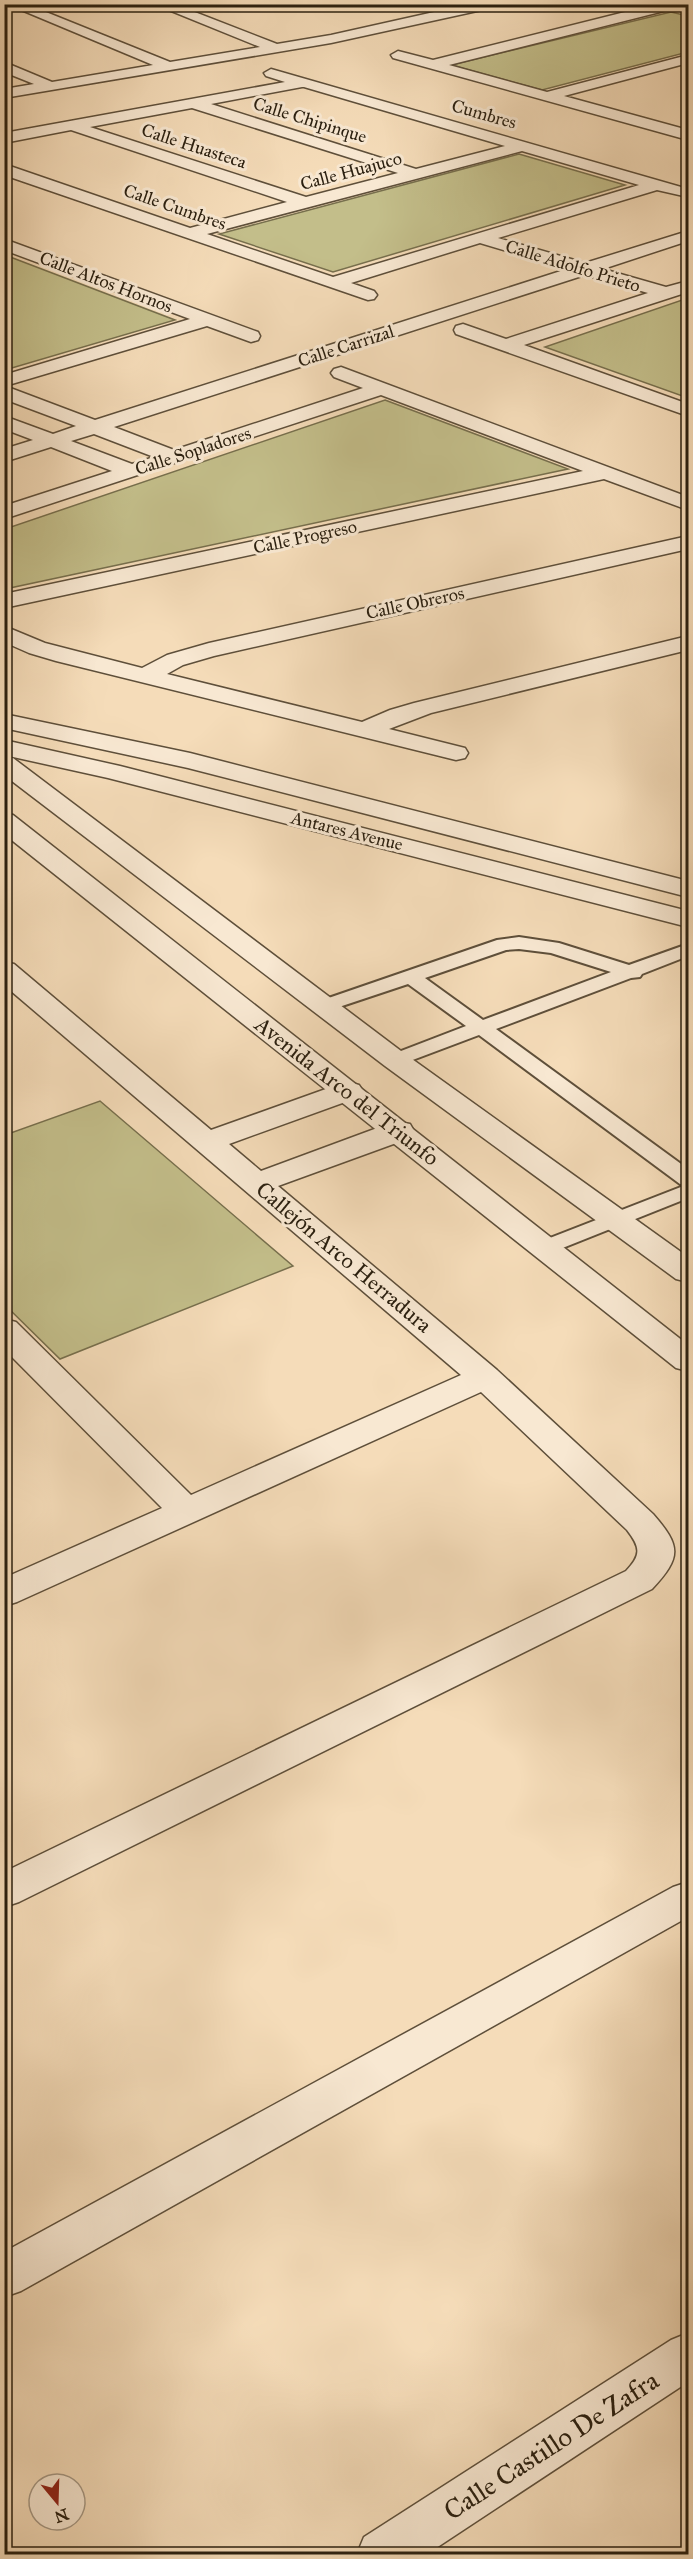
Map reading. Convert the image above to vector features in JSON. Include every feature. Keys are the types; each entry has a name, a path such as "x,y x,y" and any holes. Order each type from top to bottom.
{"street":[{"path":"13,4 166,65"},
{"path":"160,4 273,47"},
{"path":"4,94 384,29 491,4"},
{"path":"433,64 674,5 688,9"},
{"path":"398,55 688,135"},
{"path":"546,96 688,59"},
{"path":"4,66 50,86"},
{"name":"Cumbres","path":"271,73 686,193"},
{"path":"4,138 304,82"},
{"name":"Calle Chipinque","path":"192,103 416,174"},
{"path":"648,124 678,116"},
{"name":"Calle Huasteca","path":"71,126 306,202"},
{"name":"Calle Huajuco","path":"189,233 522,146"},
{"name":"Calle Cumbres","path":"4,169 368,295"},
{"path":"332,283 655,185"},
{"path":"510,274 688,218"},
{"name":"Calle Adolfo Prieto","path":"513,228 545,237"},
{"name":"Calle Carrizal","path":"4,456 688,236"},
{"name":"Calle Adolfo Prieto","path":"480,238 666,293"},
{"name":"Calle Altos Hornos","path":"4,244 251,336"},
{"name":"Calle Adolfo Prieto","path":"589,250 649,267"},
{"name":"Calle Adolfo Prieto","path":"669,273 688,279"},
{"path":"506,345 688,286"},
{"name":"Calle Altos Hornos","path":"4,381 207,320"},
{"path":"463,330 688,410"},
{"path":"341,373 688,504"},
{"name":"Calle Sopladores","path":"4,513 381,388"},
{"path":"4,392 173,457"},
{"path":"10,428 86,407"},
{"path":"10,428 52,440 131,471"},
{"name":"Calle Progreso","path":"4,601 605,473"},
{"name":"Calle Obreros","path":"146,676 175,660 209,650 688,543"},
{"path":"4,633 37,648 64,656 456,753"},
{"path":"366,730 399,715 423,708 688,643"},
{"name":"Antares Avenue","path":"4,721 190,761 688,889"},
{"name":"Antares Avenue","path":"4,747 111,771 688,919"},
{"path":"4,763 395,1060 688,1272"},
{"name":"Avenida Arco del Triunfo","path":"4,821 688,1361"},
{"name":"Callejón Arco Herradura","path":"4,970 485,1377 640,1522 650,1533 657,1549 654,1565 639,1580 4,1891"},
{"path":"208,1141 348,1092"},
{"path":"257,1183 399,1131"},
{"path":"4,1329 186,1510"},
{"path":"4,1593 485,1377"},
{"path":"4,2276 688,1898"},
{"name":"Calle Castillo De Zafra","path":"383,2554 688,2355"}],"lane":[{"path":"324,1006 504,944 520,942 537,944 633,973"},
{"path":"395,1060 633,973 688,950"},
{"path":"410,976 688,1179"},
{"path":"545,1248 688,1191"}],"shaded area":[{"path":"671,12 688,16 688,52 542,90 451,65"},
{"path":"519,154 625,185 333,272 219,234"},
{"path":"5,255 175,320 5,370"},
{"path":"688,298 688,398 545,347"},
{"path":"385,400 568,469 5,589 5,529"},
{"path":"100,1101 293,1266 60,1359 5,1305 5,1135"}]}
